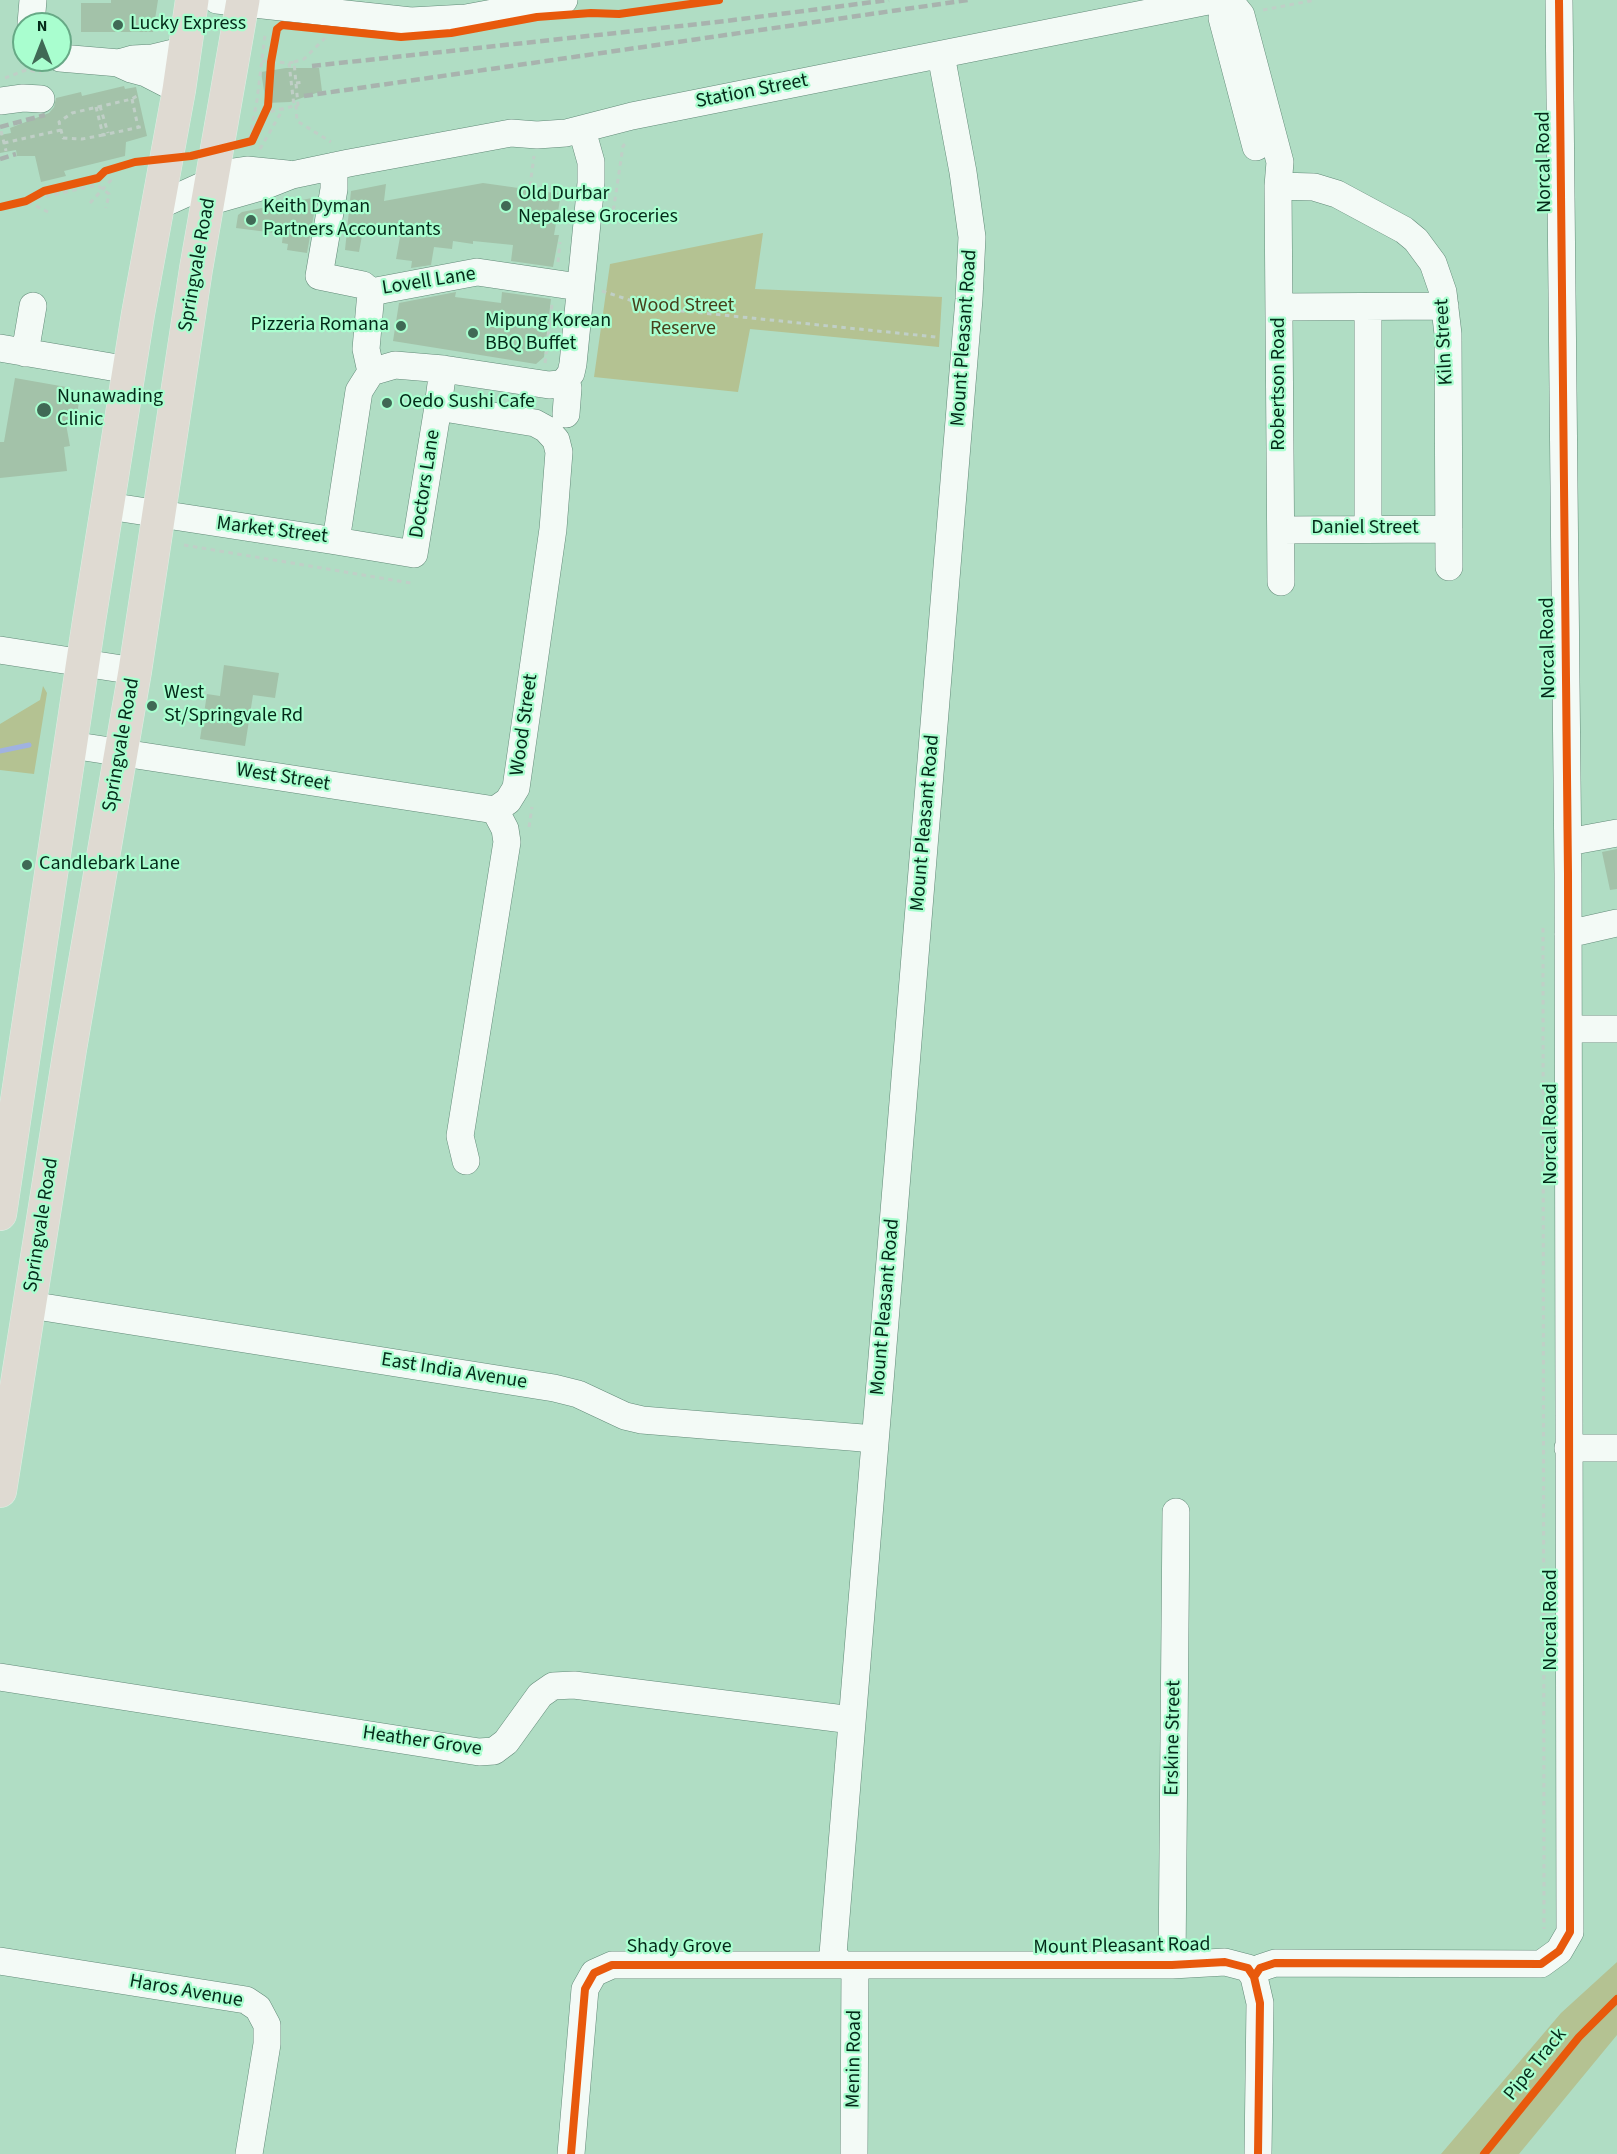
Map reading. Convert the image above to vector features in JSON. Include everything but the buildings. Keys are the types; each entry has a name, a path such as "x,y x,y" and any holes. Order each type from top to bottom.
{"highway":[{"path":"0,1214 129,370 192,0"},
{"name":"Springvale Road","path":"0,1491 3,1452 30,1305 67,1068 135,671 184,348 243,2"}],"street":[{"path":"243,2 411,21 442,10 466,18 564,0"},
{"name":"Station Street","path":"158,206 213,178 233,172 247,170 292,175 333,155 511,134 566,134 632,116 1213,0"},
{"name":"Robertson Road","path":"1227,0 1240,15 1280,162 1278,186 1281,582"},
{"name":"Norcal Road","path":"1254,1977 1260,1968 1275,1963 1541,1964 1559,1951 1570,1932 1569,1029 1556,929 1568,842 1559,0"},
{"path":"72,59 119,63 185,50"},
{"name":"Mount Pleasant Road","path":"941,55 963,172 972,237 969,299 833,1954 849,1965 1172,1965 1226,1962 1248,1968 1254,1977"},
{"path":"119,63 130,69 146,73 178,90"},
{"path":"0,101 23,98 41,99"},
{"path":"371,292 366,349 371,372 395,365 443,369 549,385 560,384 566,380 573,364 591,183 591,162 582,130"},
{"name":"Lovell Lane","path":"333,155 334,189 319,276 363,285 371,292 477,272 579,288"},
{"name":"Kiln Street","path":"1278,186 1326,189 1404,230 1416,240 1433,264 1443,292 1448,334 1449,567"},
{"path":"33,306 12,350 129,370"},
{"path":"1368,306 1368,529"},
{"path":"1280,308 1445,306"},
{"path":"438,407 443,369"},
{"name":"Market Street","path":"108,506 336,541 359,391 371,372"},
{"path":"566,380 568,388 566,414"},
{"name":"Doctors Lane","path":"336,541 414,554 438,407"},
{"name":"Wood Street","path":"438,407 536,423 546,429 556,440 559,452 553,530 516,788 508,801 495,810"},
{"name":"Daniel Street","path":"1281,530 1449,529"},
{"path":"0,650 135,671"},
{"name":"West Street","path":"71,745 495,810"},
{"path":"466,1161 460,1136 507,842 506,829 495,810"},
{"path":"1568,842 1617,833"},
{"path":"1556,929 1617,923"},
{"path":"1569,1029 1617,1029"},
{"name":"East India Avenue","path":"30,1305 554,1388 578,1394 626,1416 642,1420 876,1439"},
{"path":"1568,1448 1617,1448"},
{"name":"Erskine Street","path":"1172,1965 1176,1512"},
{"name":"Heather Grove","path":"0,1677 479,1752 494,1751 507,1742 540,1695 553,1686 574,1685 852,1720"},
{"name":"Haros Avenue","path":"0,1961 246,2000 258,2008 267,2025 267,2044 249,2154"},
{"name":"Shady Grove","path":"571,2154 585,1989 594,1973 612,1965 849,1965"},
{"name":"Menin Road","path":"849,1965 854,2154"},
{"path":"1254,1977 1260,2003 1258,2154"}],"path":[{"path":"243,2 268,65"},
{"path":"321,30 332,31"},
{"path":"268,65 304,59 332,31"},
{"path":"249,142 273,52"},
{"path":"213,178 252,141 266,110 298,105 294,62"},
{"path":"289,63 297,121 333,155"},
{"path":"296,83 304,82"},
{"path":"136,96 132,99 72,113 65,117 59,122 63,138 82,139 145,126"},
{"path":"132,99 138,127"},
{"path":"98,106 97,120 103,135"},
{"path":"98,106 108,134"},
{"path":"257,155 283,109"},
{"path":"4,143 61,130"},
{"path":"2,131 6,151"},
{"path":"26,201 45,191 100,177"},
{"path":"90,203 114,178"},
{"path":"17,203 97,185 109,194 106,208"},
{"path":"26,201 48,212"},
{"path":"579,288 593,288 654,308 936,337"},
{"path":"184,545 411,583"},
{"path":"1544,1934 1556,929"}],"green space":[{"name":"Wood Street Reserve","path":"763,233 755,289 942,297 939,347 750,329 738,392 594,377 610,264"},
{"path":"43,686 47,693 34,774 0,770 0,724 40,700"},
{"path":"1617,1962 1617,2035 1519,2154 1441,2154 1561,2013"}],"waterway":[{"path":"0,751 29,745"}],"railway":[{"path":"312,66 726,21 889,0"},
{"path":"304,96 968,0"},
{"path":"0,127 45,115"},
{"path":"0,159 16,154"}],"cycle path":[{"path":"0,207 26,201 44,191 98,178 105,171 135,162 191,156 252,141 268,106 271,62 277,29 282,25 401,37 451,33 537,17 591,13 619,14 719,0"},
{"path":"1254,1977 1260,1968 1275,1963 1541,1964 1559,1951 1570,1932 1568,873 1559,0"},
{"path":"571,2154 585,1989 594,1973 612,1965 1172,1965 1225,1962 1248,1968 1254,1977 1260,2003 1258,2154"},
{"name":"Pipe Track","path":"1484,2154 1579,2037 1617,1999"}],"place":[{"name":"Lucky Express","path":"118,25"},
{"name":"Old Durbar Nepalese Groceries","path":"506,206"},
{"name":"Keith Dyman Partners Accountants","path":"251,220"},
{"name":"Pizzeria Romana","path":"401,326"},
{"name":"Mipung Korean BBQ Buffet","path":"473,333"},
{"name":"Oedo Sushi Cafe","path":"387,403"},
{"name":"Nunawading Clinic","path":"44,410"},
{"name":"West St/Springvale Rd","path":"152,706"},
{"name":"Candlebark Lane","path":"27,865"}]}
